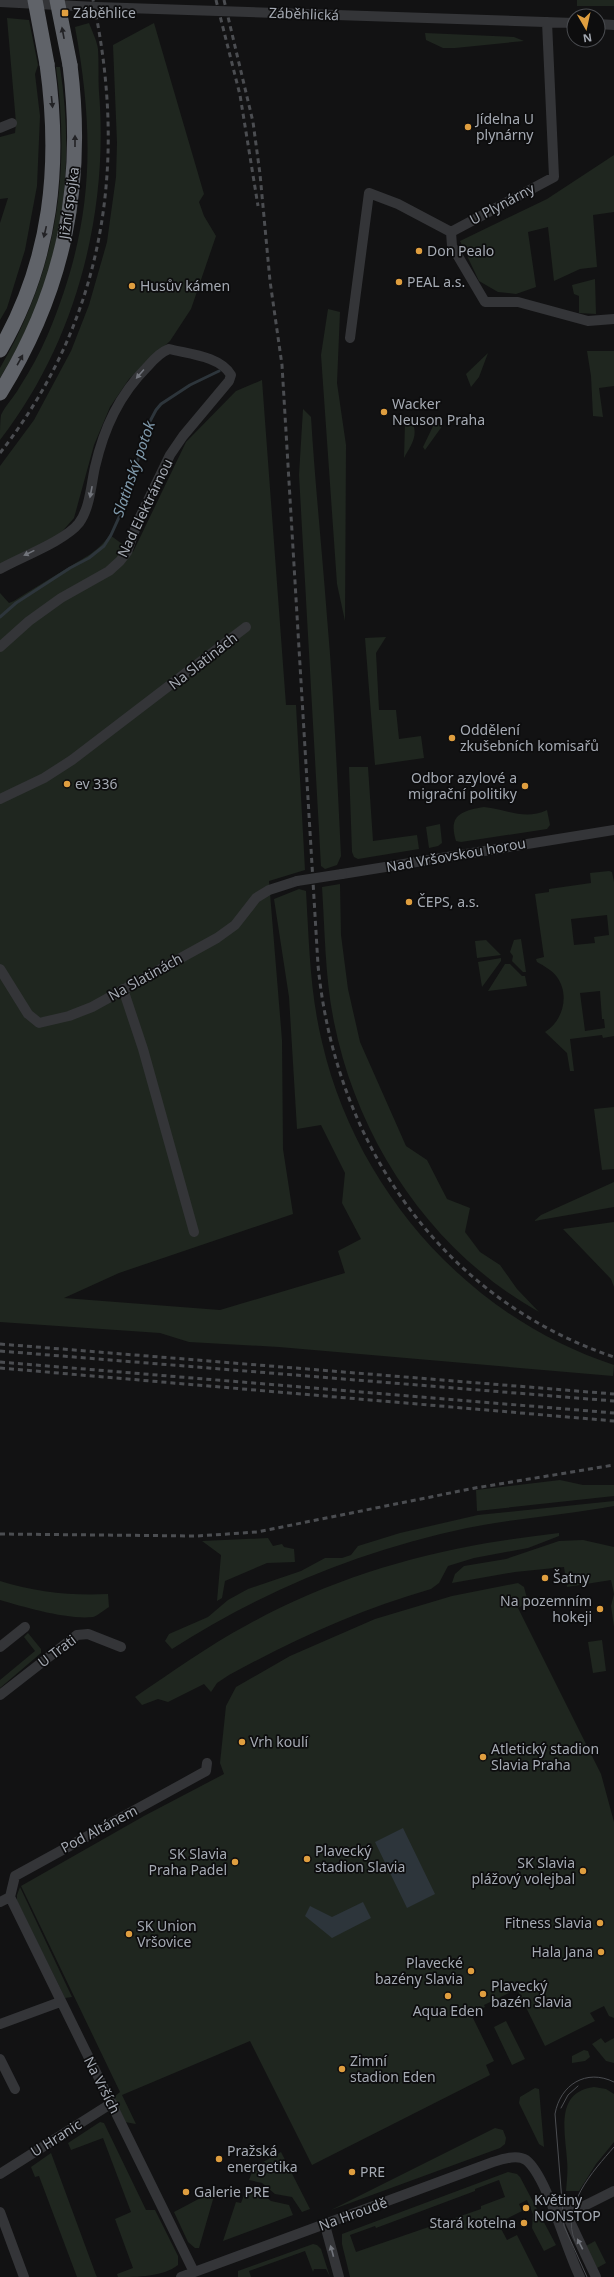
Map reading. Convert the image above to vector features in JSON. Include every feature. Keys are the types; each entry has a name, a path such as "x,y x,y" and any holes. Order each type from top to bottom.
{"highway":[{"name":"Jižní spojka","path":"0,393 25,351 43,312 64,244 72,194 76,143 70,65 57,0"},
{"name":"Jižní spojka","path":"0,350 26,296 41,249 53,178 54,134 47,64 35,3"}],"street":[{"name":"Záběhlická","path":"0,2 96,7 566,23"},
{"name":"Záběhlická","path":"0,9 35,3"},
{"name":"U Plynárny","path":"450,232 554,177 547,22"},
{"path":"0,128 12,123"},
{"path":"350,338 369,193 398,204 450,232 452,246 485,302 518,302 588,321 614,319"},
{"path":"0,569 60,539 79,523 89,502 102,443 111,416 122,397 156,357 169,349 215,361 227,368 231,375"},
{"name":"Nad Elektrárnou","path":"0,647 29,621 61,598 109,571 120,561 127,552 138,521 170,456 183,436 221,393 231,375 232,362"},
{"name":"Na Slatinách","path":"0,799 44,778 72,760 246,627"},
{"name":"Nad Vršovskou horou","path":"297,882 614,830"},
{"name":"Na Slatinách","path":"0,969 28,1014 39,1023 70,1016 92,1007 217,938 235,925 256,898 269,890 297,882"},
{"path":"123,989 143,1049 194,1232"},
{"path":"0,1647 25,1627"},
{"name":"U Trati","path":"0,1696 77,1634 88,1634 121,1647"},
{"name":"Pod Altánem","path":"10,1897 16,1876 206,1771 207,1763"},
{"path":"0,1902 10,1897"},
{"name":"Na Vrších","path":"10,1897 60,2002 112,2103 194,2272"},
{"path":"0,2024 60,2002"},
{"path":"0,2059 15,2089"},
{"name":"U Hranic","path":"0,2174 112,2103"},
{"name":"Na Hroudě","path":"181,2277 506,2158 525,2160 541,2181 560,2212"},
{"path":"560,2212 586,2205 614,2191"},
{"path":"0,2212 24,2277"},
{"path":"560,2212 572,2261 580,2277"},
{"path":"560,2212 596,2277"},
{"path":"325,2224 339,2277"}],"shaded area":[{"path":"577,0 614,0 614,6 577,6"},
{"path":"7,18 29,20 38,65 35,74 40,116 37,186 25,250 7,308 0,320 0,223 8,198 0,199 0,137 15,133 16,123"},
{"path":"89,23 96,39 98,49 101,138 98,184 92,229 82,275 67,319 49,361 26,402 0,440 1,415 38,355 63,295 74,257 82,220 88,146 82,69 75,27"},
{"path":"154,23 204,194 199,202 204,216 216,236 191,309 170,341 129,379 110,407 94,445 74,518 59,535 0,564 0,466 34,420 71,351 89,305 107,242 116,177 117,143 113,45"},
{"path":"425,33 514,37 524,41 443,48 426,40"},
{"path":"56,67 60,67 65,108 66,148 64,188 59,228 50,266 37,304 21,342 0,378 0,368 19,332 34,296 46,259 55,222 60,185 61,147 60,107"},
{"path":"614,155 614,212 593,215 597,267 580,269 554,281 548,227 528,232 536,287 516,294 498,292 479,281 460,241 547,199"},
{"path":"595,279 596,314 579,313 579,296 574,294 572,285"},
{"path":"328,309 340,312 337,383 346,445 345,621 337,584 321,355"},
{"path":"587,351 614,351 614,386 599,388 603,417 593,416 591,376"},
{"path":"488,353 479,377 471,387 466,374"},
{"path":"262,380 286,705 296,705 305,870 269,881 282,1040 283,1149 293,1214 119,1273 64,1298 220,1310 345,1273 338,1251 361,1239 342,1203 345,1173 321,1125 297,1129 289,997 274,899 299,889 306,891 312,986 322,1042 338,1096 362,1148 391,1197 426,1241 467,1281 512,1316 561,1344 614,1365 613,1376 279,1347 189,1342 160,1333 0,1322 0,593 9,603 14,601 90,555 110,535 133,552 186,442 236,391"},
{"path":"303,409 311,417 332,676 341,856 337,865 325,869 321,866 299,475"},
{"path":"435,422 443,425 425,450 423,447"},
{"path":"405,423 414,427 415,431 412,443 404,458"},
{"path":"386,637 376,653 379,710 396,710 399,739 421,736 424,758 375,765 365,638"},
{"path":"349,767 368,767 373,841 417,835 419,849 358,859 354,857 352,852"},
{"path":"484,807 523,814 539,813 547,810 550,825 547,829 461,842 456,841 454,825 458,816 469,810"},
{"path":"440,824 442,843 438,846 429,848 426,827"},
{"path":"612,872 614,882 614,1036 603,1038 602,1035 570,1039 574,1071 570,1071 567,1053 545,1032 560,1015 564,999 561,984 557,977 548,968 537,962 536,959 544,957 535,894 549,892 549,889 591,883 590,873","holes":["607,915 609,935 594,937 595,943 574,945 571,919","600,991 602,1019 604,1019 605,1028 585,1031 580,993"]},
{"path":"340,884 341,935 348,989 360,1042 406,1146 427,1160 447,1199 470,1208 465,1232 480,1252 500,1265 517,1289 539,1312 500,1287 465,1258 433,1226 405,1190 381,1151 361,1110 345,1066 334,1022 327,972 322,887"},
{"path":"521,939 526,972 523,972 512,961 513,956 510,952 514,940"},
{"path":"486,940 501,955 477,958 475,941"},
{"path":"501,958 501,961 482,987 478,962"},
{"path":"505,964 510,964 522,976 525,976 527,986 488,991"},
{"path":"614,1107 614,1169 602,1170 594,1109"},
{"path":"614,1182 614,1207 534,1221 541,1215"},
{"path":"614,1222 614,1287 611,1279 563,1229"},
{"path":"560,1480 583,1485 614,1485 614,1496 477,1511 476,1490"},
{"path":"614,1501 614,1506 467,1528 389,1548 314,1575 277,1591 206,1628 172,1649 165,1641 169,1634 208,1617 228,1600 248,1589 301,1571 325,1558 342,1558 351,1555 358,1546 400,1533 478,1515"},
{"path":"559,1533 559,1536 528,1548 474,1558 448,1566 439,1583 431,1589 379,1606 328,1626 229,1675 217,1683 211,1692 204,1684 168,1702 158,1699 142,1705 135,1697 233,1633 275,1610 333,1585 394,1564 425,1556 487,1543"},
{"path":"268,1538 273,1546 282,1544 284,1547 294,1549 295,1562 267,1563 225,1581 222,1598 217,1601 221,1555 202,1541"},
{"path":"583,1540 614,1547 614,1594 611,1580 567,1587 564,1567 515,1572 452,1583 455,1574 464,1566 506,1559 559,1541"},
{"path":"0,1581 27,1588 54,1592 108,1594 109,1607 93,1617 71,1617 33,1609 0,1600"},
{"path":"518,1583 524,1587 528,1602 518,1608 601,1774 614,1822 614,2018 609,2016 604,2006 590,2013 595,2021 545,2046 517,1989 484,2005 485,2007 469,2015 472,2016 494,2061 486,2065 490,2075 312,2165 250,2041 122,2095 136,2124 125,2122 114,2097 120,2092 21,1886 144,1816 224,1774 220,1763 226,1706 236,1687 290,1656 375,1619 452,1596"},
{"path":"614,1594 614,1627 611,1606"},
{"path":"28,1633 41,1649 41,1653 0,1688 0,1680 35,1651 24,1637"},
{"path":"602,1640 606,1671 593,1673 588,1642"},
{"path":"403,1828 435,1894 407,1908 375,1842"},
{"path":"20,1887 72,1997 65,1998 17,1901 17,1895"},
{"path":"363,1902 371,1918 332,1938 305,1916 310,1906 332,1917"},
{"path":"506,2021 525,2059 512,2065 494,2027"},
{"path":"601,2038 605,2043 614,2038 614,2063 606,2061 592,2044"},
{"path":"584,2050 588,2051 590,2057 585,2061 572,2063 572,2056"},
{"path":"594,2087 606,2089 614,2094 614,2142 596,2164 579,2191 566,2191 567,2168 564,2125 565,2114 573,2096 582,2090"},
{"path":"535,2088 539,2089 544,2147 539,2144 519,2103 520,2097"},
{"path":"100,2122 104,2123 146,2210 155,2210 178,2256 178,2265 172,2269 150,2276 118,2277 117,2274 133,2268 115,2219 131,2212 103,2138 71,2150 68,2143"},
{"path":"495,2128 503,2130 506,2138 505,2144 500,2148 331,2210"},
{"path":"281,2152 310,2209 302,2212 292,2197 275,2194 262,2183 249,2180 254,2167"},
{"path":"51,2153 97,2277 77,2277 39,2176 35,2177 31,2167"},
{"path":"508,2172 517,2174 520,2177 556,2245 544,2251 532,2228 533,2214 527,2200 519,2204 522,2211 498,2223 507,2240 517,2235 538,2277 350,2277 342,2244 342,2234","holes":["499,2180 505,2197 481,2206 481,2209 356,2252 350,2235 375,2226 376,2228 475,2191 475,2189"]},
{"path":"247,2187 258,2191 271,2201 289,2205 293,2215 223,2241 236,2202 241,2203"},
{"path":"208,2194 214,2196 199,2248 195,2248 188,2242 174,2212"},
{"path":"595,2241 606,2263 597,2268 586,2246"},
{"path":"313,2244 317,2245 321,2249 330,2277 326,2269 314,2269 313,2272 305,2251 249,2271 251,2277 238,2277 238,2271"}],"waterway":[{"name":"Slatinský potok","path":"0,617 16,603 70,568 89,558 104,546 111,535 125,504 148,425 156,410 161,404 190,385 219,371"}],"tram line":[{"path":"587,2277 564,2226 555,2114 562,2095 568,2087 576,2082 584,2078 594,2077 604,2078 614,2082"},
{"path":"561,2108 568,2095 578,2086"},
{"path":"575,2241 572,2228 572,2215 575,2203 588,2178 614,2147"}],"railway":[{"path":"0,453 36,402 64,349 85,294 99,237 107,180 108,121 103,61 93,0"},
{"path":"216,0 240,95 258,206"},
{"path":"224,0 253,122 260,174 270,281 282,365 318,965 329,1031 347,1093 374,1152 408,1206 449,1254 497,1296 552,1331 614,1357"},
{"path":"0,1344 614,1394"},
{"path":"0,1351 614,1401"},
{"path":"0,1362 614,1413"},
{"path":"0,1368 614,1421"},
{"path":"0,1534 197,1536 257,1532 475,1488 614,1465"}],"place":[{"name":"Záběhlice","path":"65,13"},
{"name":"Jídelna U plynárny","path":"468,127"},
{"name":"Don Pealo","path":"419,251"},
{"name":"PEAL a.s.","path":"399,282"},
{"name":"Husův kámen","path":"132,286"},
{"name":"Wacker Neuson Praha","path":"384,412"},
{"name":"Oddělení zkušebních komisařů","path":"452,738"},
{"name":"ev 336","path":"67,784"},
{"name":"Odbor azylové a migrační politiky","path":"525,786"},
{"name":"ČEPS, a.s.","path":"409,902"},
{"name":"Šatny","path":"545,1578"},
{"name":"Na pozemním hokeji","path":"600,1609"},
{"name":"Vrh koulí","path":"242,1742"},
{"name":"Atletický stadion Slavia Praha","path":"483,1757"},
{"name":"Plavecký stadion Slavia","path":"307,1859"},
{"name":"SK Slavia Praha Padel","path":"235,1862"},
{"name":"SK Slavia plážový volejbal","path":"583,1871"},
{"name":"Fitness Slavia","path":"600,1923"},
{"name":"SK Union Vršovice","path":"129,1934"},
{"name":"Hala Jana","path":"601,1952"},
{"name":"Plavecké bazény Slavia","path":"471,1971"},
{"name":"Plavecký bazén Slavia","path":"483,1994"},
{"name":"Aqua Eden","path":"448,1996"},
{"name":"Zimní stadion Eden","path":"342,2069"},
{"name":"Pražská energetika","path":"219,2159"},
{"name":"PRE","path":"352,2172"},
{"name":"Galerie PRE","path":"186,2192"},
{"name":"Květiny NONSTOP","path":"526,2208"},
{"name":"Stará kotelna","path":"524,2223"}]}
